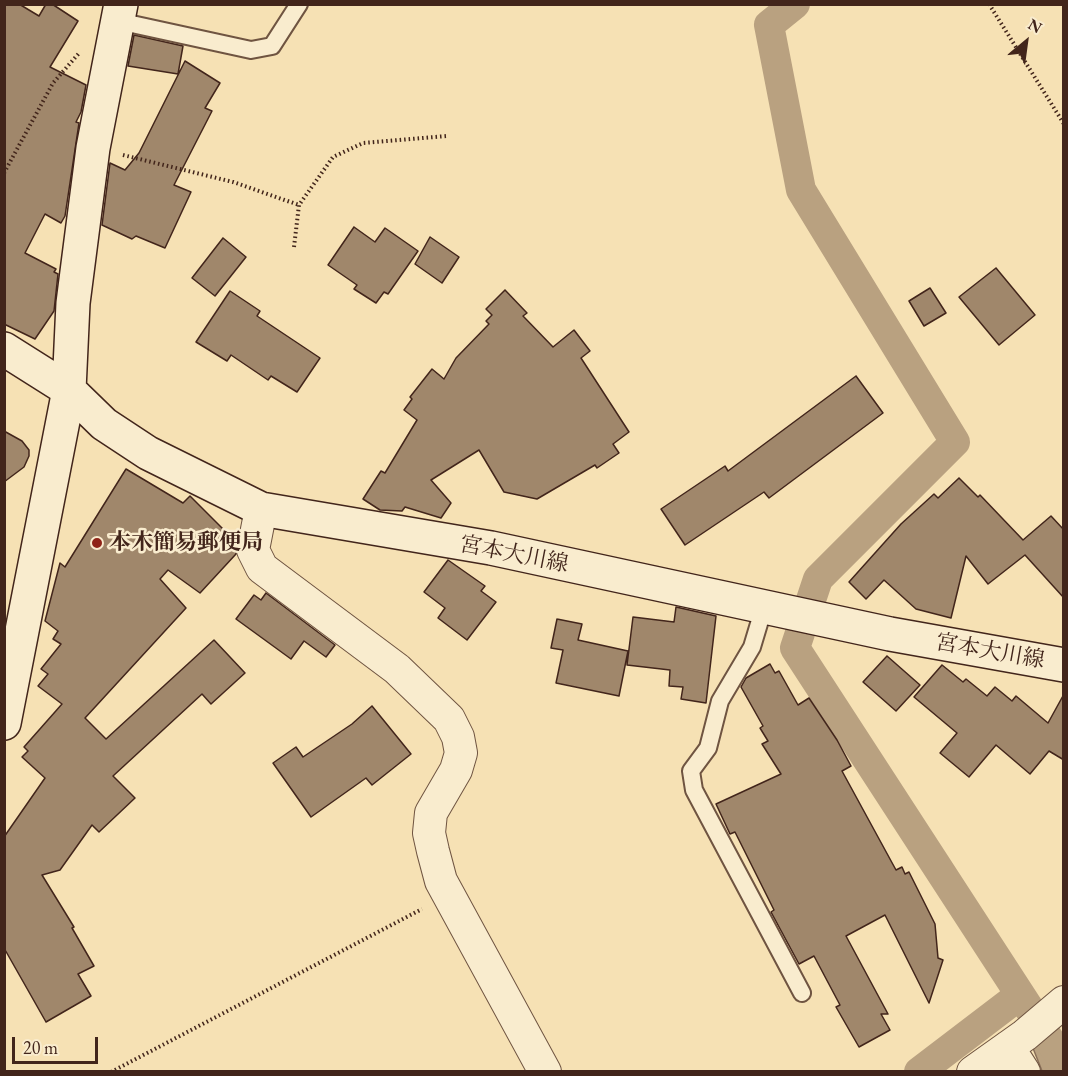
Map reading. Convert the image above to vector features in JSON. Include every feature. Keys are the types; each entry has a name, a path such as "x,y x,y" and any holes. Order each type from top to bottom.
{"main road":[{"path":"4,723 69,390 73,303 93,148 120,13"},
{"name":"宮本大川線","path":"4,349 69,390 104,424 148,453 261,509 429,540 491,548 890,634 1064,665"}],"street":[{"path":"261,509 253,550 262,568 397,669 438,706 458,737 461,753 456,770 431,813 429,833 441,881 545,1071"},
{"path":"973,1071 1041,1028"}],"lane":[{"path":"120,13 251,50 272,46 299,4"},
{"path":"764,607 752,647 720,700 708,748 691,771 694,790 802,993"}],"path":[{"path":"989,4 1064,124"},
{"path":"4,173 53,83 105,26 120,13"},
{"path":"294,247 299,205 333,157 363,143 447,136"},
{"path":"93,148 233,182 299,205"},
{"path":"111,1071 449,895"}],"shaded area":[{"path":"1050,1029 1063,1040 1063,1071 1042,1071 1031,1043"}],"building":[{"path":"4,4 19,4 39,16 46,4 52,4 78,21 50,67 86,85 81,112 76,122 79,123 65,216 61,223 45,214 25,253 56,269 54,272 58,274 54,311 35,339 4,324"},
{"path":"134,35 183,46 178,74 128,66"},
{"path":"185,61 220,83 205,108 212,111 174,185 191,192 165,248 136,236 132,239 102,225 110,163 125,170 139,153"},
{"path":"354,227 375,242 385,228 418,251 388,294 384,292 376,303 354,289 357,285 328,265"},
{"path":"430,237 459,257 442,283 415,264"},
{"path":"223,238 246,257 215,296 192,278"},
{"path":"996,268 1035,315 999,345 959,297"},
{"path":"930,288 946,313 924,326 909,301"},
{"path":"505,290 527,313 523,316 553,347 574,330 590,351 581,358 629,432 613,444 619,453 597,468 595,465 537,499 504,492 479,450 431,480 451,503 441,518 405,507 402,511 380,510 363,499 381,471 385,473 417,420 404,410 412,399 410,397 432,369 444,379 456,358 489,324 486,321 492,315 486,309"},
{"path":"230,291 260,311 257,316 320,358 297,392 271,376 268,380 231,355 227,361 196,342"},
{"path":"856,376 883,413 769,498 764,492 685,545 661,509 725,466 728,471"},
{"path":"4,431 22,441 29,450 29,456 24,467 4,482"},
{"path":"126,469 183,503 190,496 236,542 236,554 200,593 168,570 160,579 186,608 85,718 106,739 214,640 245,673 211,704 202,694 113,776 135,798 99,832 92,825 60,870 42,875 74,927 72,928 94,966 78,974 91,996 46,1022 4,948 4,837 45,778 22,757 28,751 24,747 62,704 38,686 48,674 41,669 61,644 53,639 58,631 45,621 60,563 65,567"},
{"path":"959,478 978,497 980,495 1023,540 1051,516 1064,530 1064,598 1025,555 988,584 966,556 951,618 916,609 884,580 866,599 849,582 901,524 934,494 938,498"},
{"path":"448,560 485,586 481,591 496,602 467,640 438,618 445,608 424,592"},
{"path":"266,593 335,645 326,657 304,641 291,659 236,619 254,595 261,600"},
{"path":"676,607 716,616 706,703 681,699 683,687 669,686 670,670 627,665 633,617 674,622"},
{"path":"557,619 582,624 578,640 628,651 619,696 556,683 563,650 551,648"},
{"path":"887,656 920,685 896,711 863,682"},
{"path":"770,664 775,673 779,671 798,705 809,698 837,740 851,766 842,771 896,870 902,867 905,874 909,872 935,924 938,958 943,960 929,1003 885,915 846,936 888,1014 881,1014 890,1030 859,1047 836,1007 840,1005 814,956 799,964 771,912 774,910 735,832 730,834 716,804 781,774 762,744 768,741 760,728 763,726 741,687 746,678"},
{"path":"942,665 963,682 966,679 987,696 995,687 1012,701 1016,696 1048,723 1064,694 1064,760 1049,751 1030,774 996,745 969,777 940,753 957,733 914,697"},
{"path":"372,706 411,754 372,785 366,778 311,817 273,763 296,747 303,757 352,724"}],"waterway":[{"path":"795,4 769,25 801,190 955,442 818,579 795,648 1064,1062"},
{"path":"919,1072 1020,995"}],"place":[{"name":"本木簡易郵便局","path":"97,543"}]}
